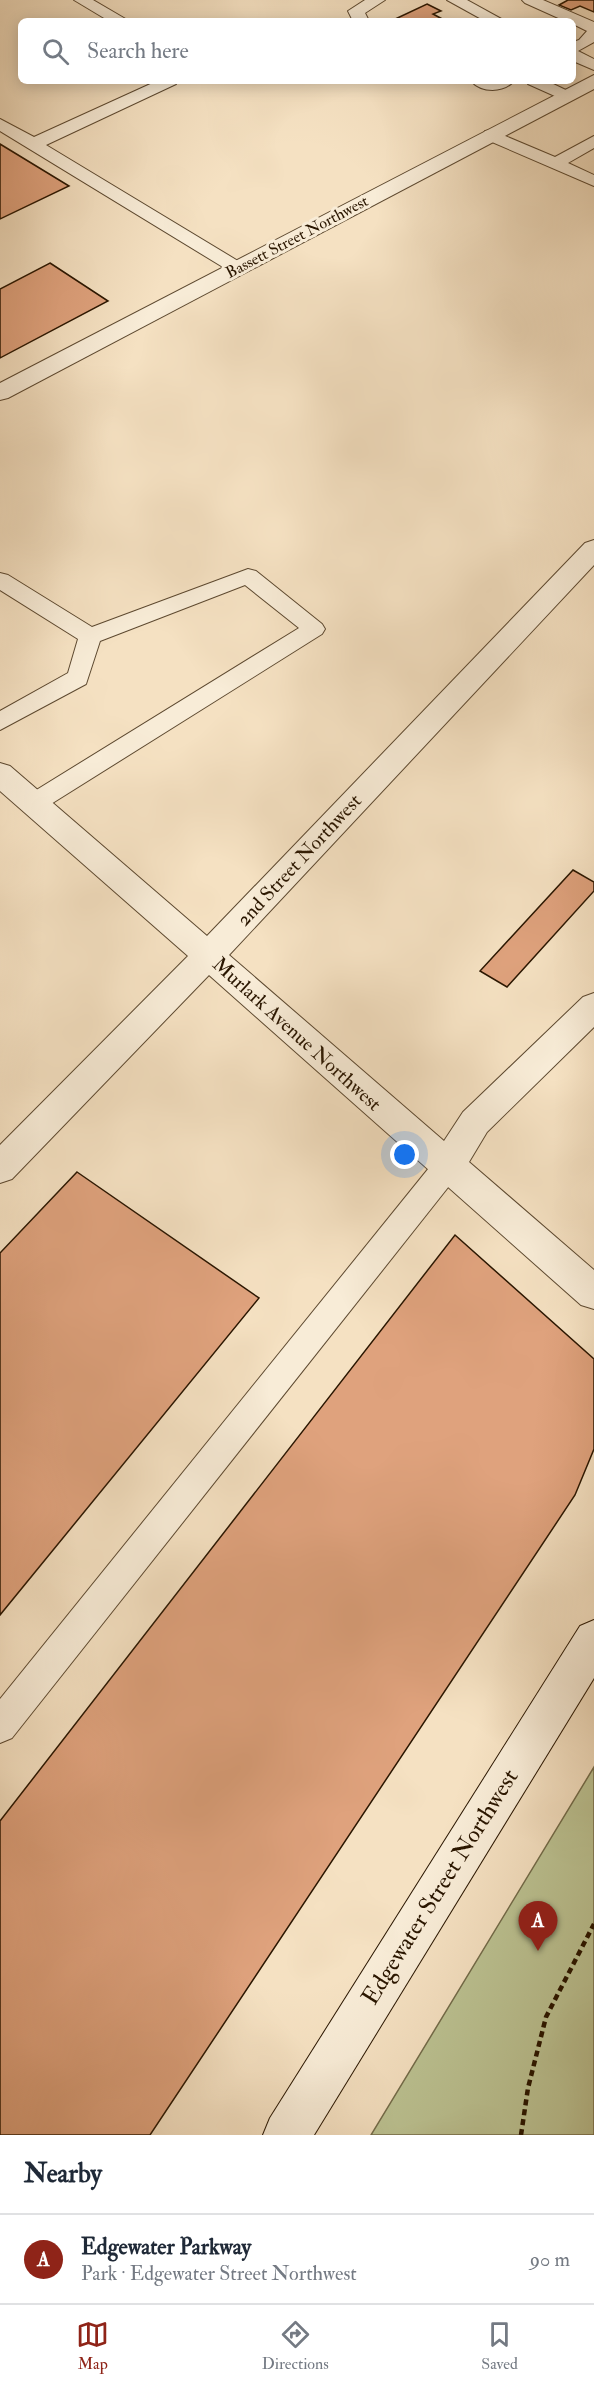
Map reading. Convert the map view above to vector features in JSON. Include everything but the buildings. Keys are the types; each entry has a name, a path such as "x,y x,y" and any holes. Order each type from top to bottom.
{"street":[{"name":"Bassett Street Northwest","path":"0,393 594,81"},
{"name":"2nd Street Northwest","path":"0,1168 209,955 591,556"},
{"name":"Murlark Avenue Northwest","path":"0,774 209,955 447,1167 594,1293"},
{"path":"447,1167 474,1122 594,1006"},
{"name":"Edgewater Street Northwest","path":"287,2135 594,1640"}],"lane":[{"path":"82,0 115,18"},
{"path":"360,18 356,11 377,0"},
{"path":"455,0 491,18"},
{"path":"530,0 571,18"},
{"path":"576,20 594,28"},
{"path":"576,47 585,43 594,33"},
{"path":"576,56 594,64"},
{"path":"33,144 163,84"},
{"path":"540,84 566,96"},
{"path":"0,124 237,268"},
{"path":"491,135 594,181"},
{"path":"555,164 594,141"},
{"path":"34,803 314,629 248,576 90,636"},
{"path":"0,580 90,636"},
{"path":"0,722 78,678 90,636"},
{"path":"0,1726 447,1167"}],"path":[{"path":"521,2135 528,2088 546,2017 594,1924"}],"green space":[{"path":"594,1767 594,2135 371,2135"}],"place":[{"name":"Edgewater Parkway","path":"538,1951"}]}
